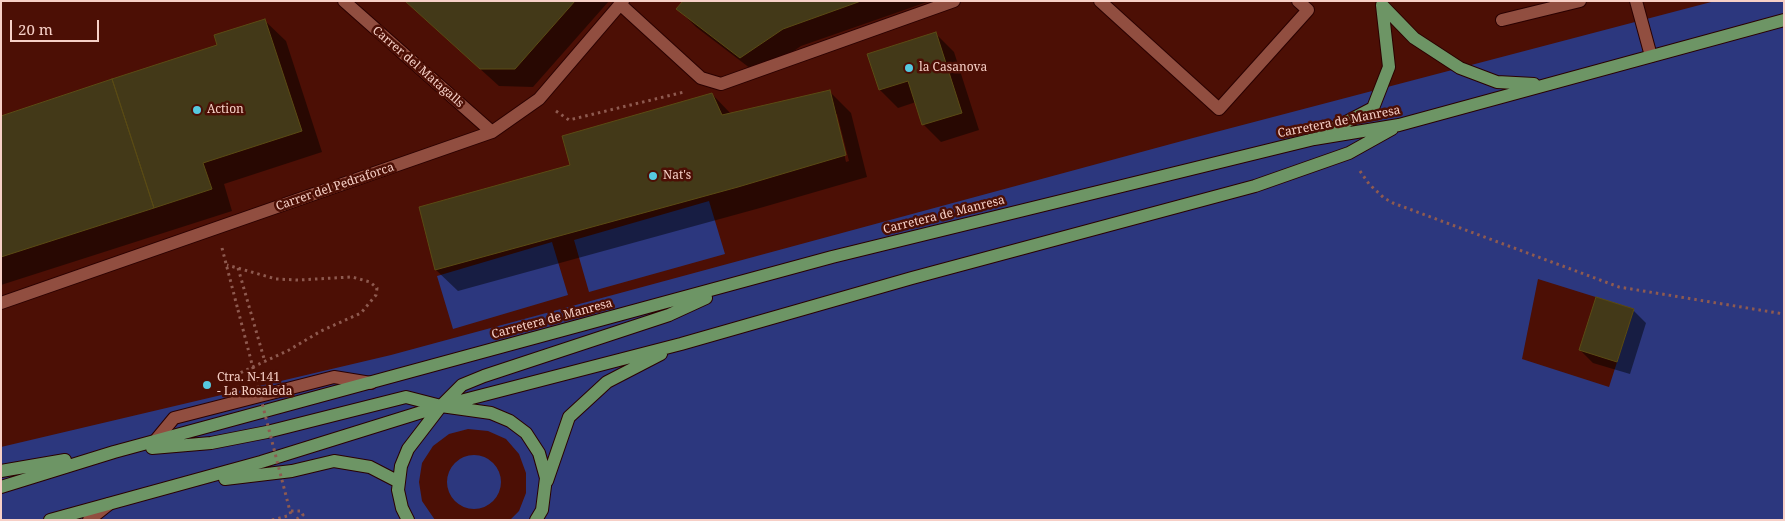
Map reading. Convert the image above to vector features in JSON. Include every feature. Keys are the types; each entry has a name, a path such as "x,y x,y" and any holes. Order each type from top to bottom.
{"main road":[{"path":"1380,3 1414,38 1460,68 1497,82 1546,84"},
{"path":"1314,139 1373,108 1389,67 1380,3"},
{"name":"Carretera de Manresa","path":"114,452 832,257 1314,139 1398,125 1784,20"},
{"path":"50,520 190,482 441,406 681,344 921,275 1254,186 1349,154 1398,125"},
{"path":"407,519 402,508 398,490 401,466 408,449 441,406 462,386 484,376 669,315 742,282"},
{"path":"545,485 569,417 607,382 681,344"},
{"path":"1,471 114,452 211,443 268,432 406,397 441,406 491,414 510,421 526,434 539,453 546,478 542,510 536,520"},
{"path":"1,487 114,452"},
{"path":"190,482 292,472 334,461 370,467 399,482"}],"street":[{"name":"Carrer del Matagalls","path":"344,1 492,132"},
{"path":"622,3 701,78 721,84 954,1"},
{"path":"1100,1 1219,108 1308,10 1298,1"},
{"path":"1502,20 1580,1"},
{"path":"1636,1 1652,56"},
{"name":"Carrer del Pedraforca","path":"1,303 492,132 539,99 622,3"},
{"path":"156,441 174,418 334,377 371,383"},
{"path":"88,520 109,504"}],"path":[{"path":"539,99 569,120 721,84"},
{"path":"1349,154 1369,184 1384,198 1393,203 1618,287 1784,314"},
{"path":"216,228 291,513"},
{"path":"222,406 216,384 265,362 321,331 361,313 376,295 377,288 370,282 352,277 298,280 276,279 227,265"},
{"path":"238,268 265,362"},
{"path":"272,520 301,511 302,515 295,520"}],"shaded area":[{"path":"1715,1 1784,1 1784,520 510,520 519,511 526,493 526,473 519,454 506,439 488,431 468,429 449,434 433,446 422,463 419,482 422,501 435,520 1,520 1,447 391,355 1193,138","holes":["1538,279 1634,309 1609,387 1522,359"]},
{"path":"709,201 725,254 589,292 574,240"},
{"path":"552,242 568,295 453,329 437,276"},
{"path":"469,455 479,455 489,459 497,467 501,482 497,497 489,505 479,509 469,509 459,505 451,497 447,487 447,477 451,467 459,459"}],"building":[{"path":"405,1 575,1 515,69 480,69"},
{"path":"683,1 861,1 783,29 740,58 676,9"},
{"path":"265,19 302,131 203,163 212,189 154,208 112,79 217,45 214,35"},
{"name":"la Casanova","path":"936,32 962,113 922,125 908,81 879,90 867,54"},
{"path":"112,79 154,208 1,257 1,116"},
{"name":"Nat's","path":"830,90 846,155 738,187 435,270 419,207 570,165 562,136 712,93 722,115"},
{"path":"1596,297 1634,309 1617,362 1579,350"}],"place":[{"name":"la Casanova","path":"909,68"},
{"name":"Action","path":"197,110"},
{"name":"Nat's","path":"653,176"},
{"name":"Ctra. N-141 - La Rosaleda","path":"207,385"}]}
